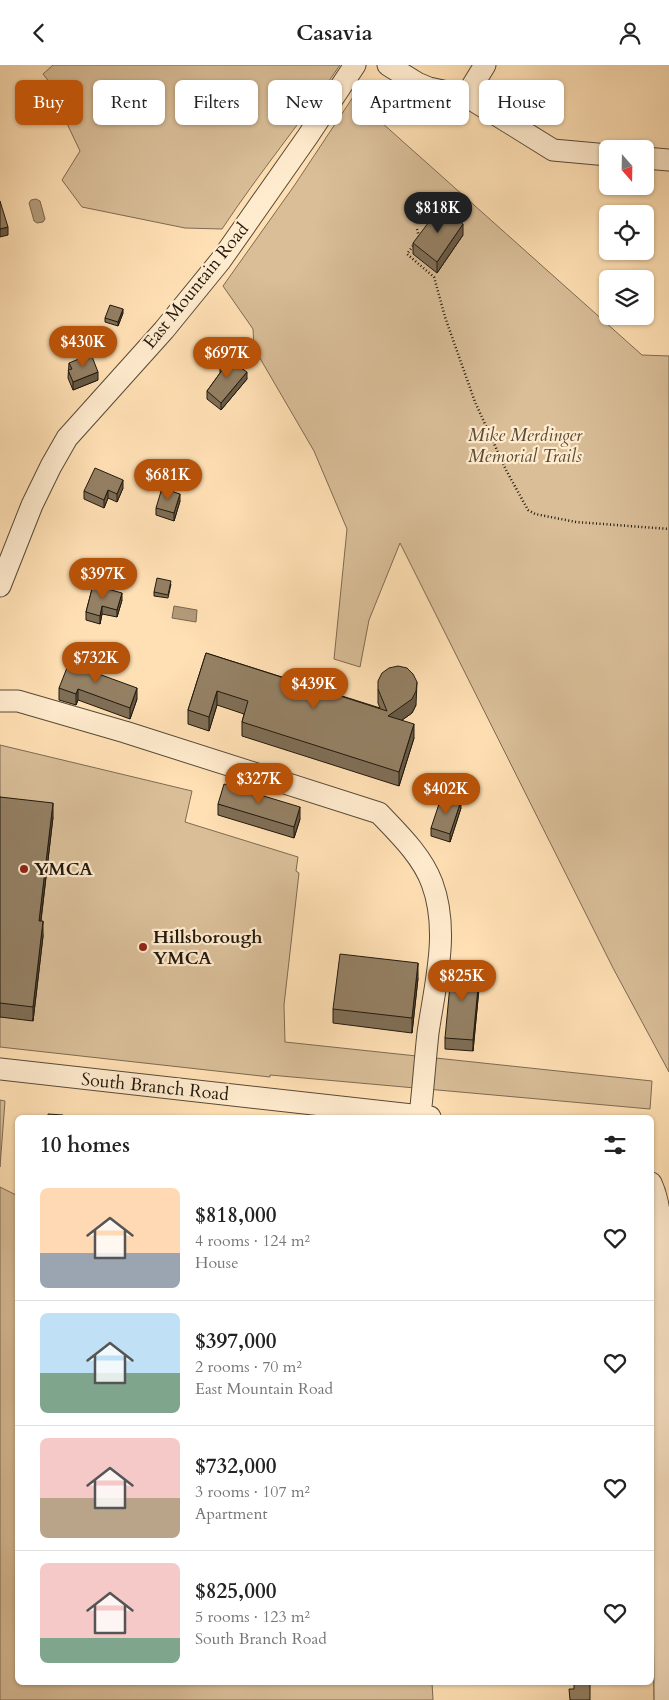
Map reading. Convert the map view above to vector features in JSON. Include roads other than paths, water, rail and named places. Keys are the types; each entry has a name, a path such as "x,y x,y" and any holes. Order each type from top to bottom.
{"street":[{"name":"East Mountain Road","path":"0,586 32,505 67,439 170,323 221,260 303,144 355,65"},
{"path":"388,65 413,80"},
{"path":"469,91 485,65"},
{"path":"469,98 553,150 599,154"},
{"path":"654,159 669,160"},
{"path":"0,689 9,701 125,732 380,813 402,836 420,860 432,881 440,908 442,935 428,1039 425,1115"},
{"name":"South Branch Road","path":"0,1069 407,1115"},
{"path":"654,1190 660,1216 661,1237 667,1678 665,1700"}],"place":[{"name":"YMCA","path":"24,869"},
{"name":"Hillsborough YMCA","path":"143,947"}],"park label":[{"name":"Mike Merdinger Memorial Trails","path":"525,446"}]}
